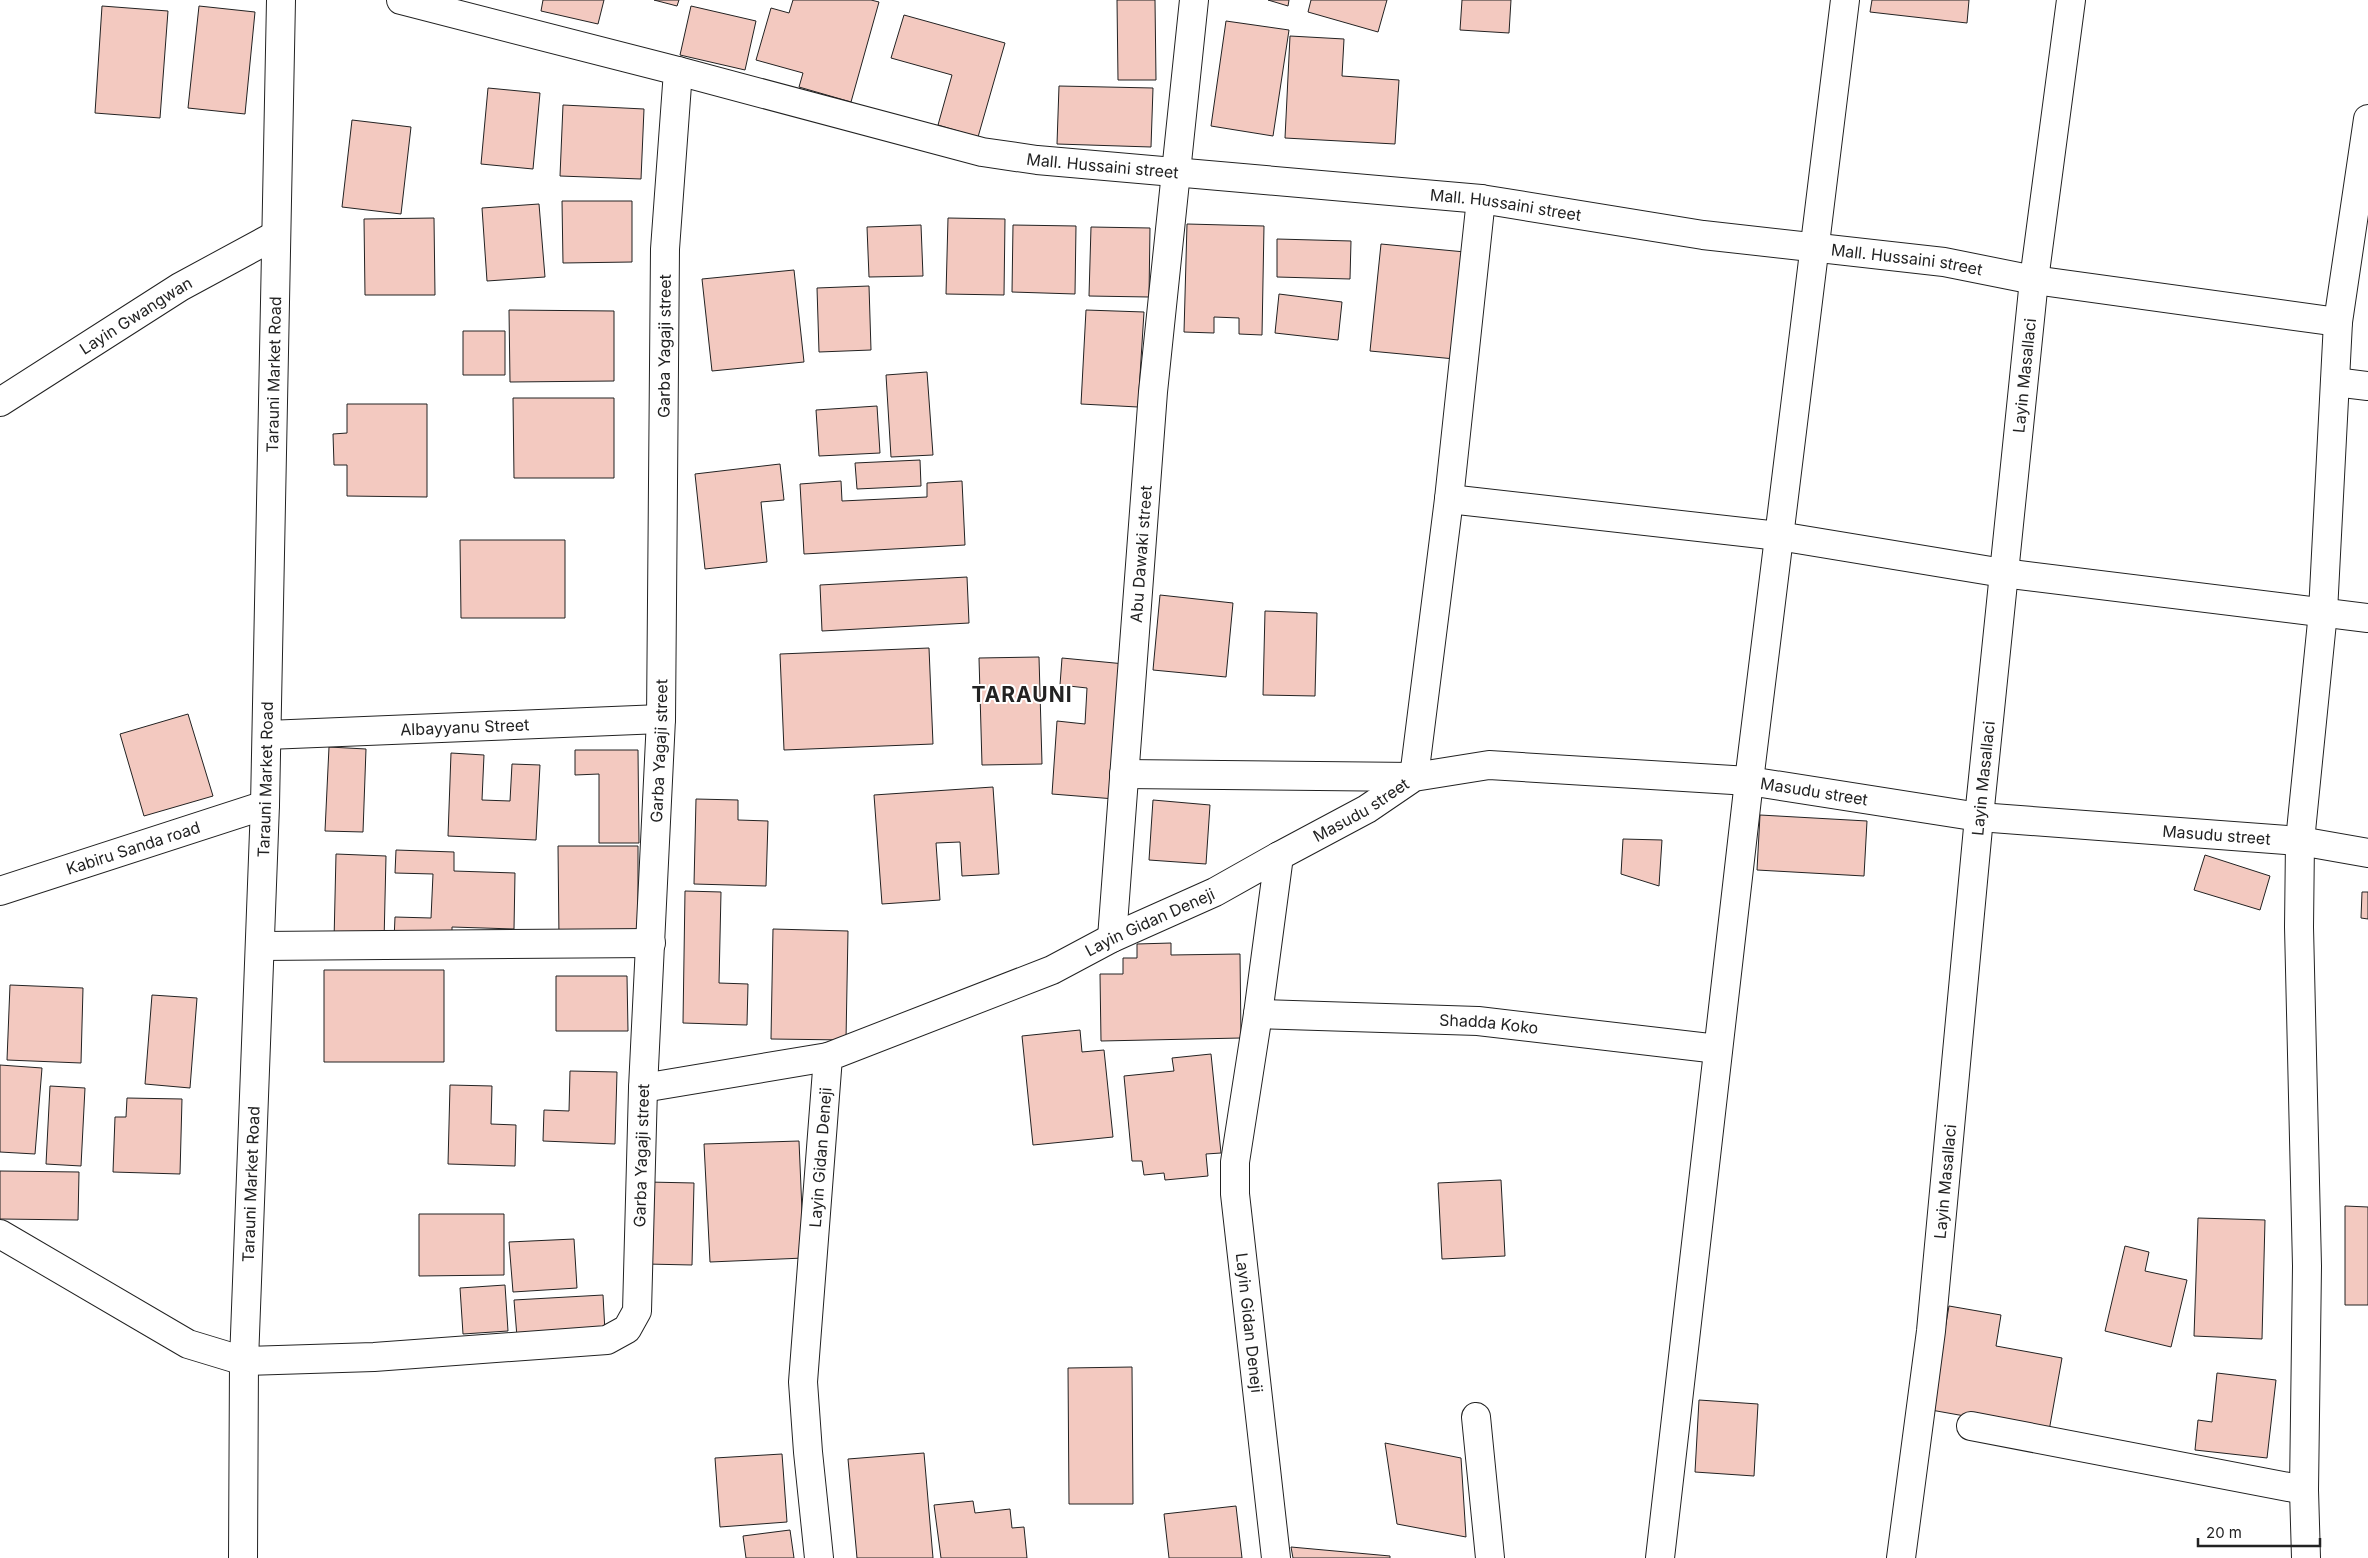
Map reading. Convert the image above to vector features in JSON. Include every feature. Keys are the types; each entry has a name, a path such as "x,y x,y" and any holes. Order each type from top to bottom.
{"street":[{"name":"Tarauni Market Road","path":"243,1558 244,1361 267,735 281,0"},
{"path":"401,0 678,71"},
{"name":"Abu Dawaki street","path":"1112,938 1153,392 1194,0"},
{"path":"1660,1558 1718,1049 1845,0"},
{"name":"Layin Masallaci","path":"1900,1558 1931,1331 2003,573 2034,280 2070,0"},
{"name":"Mall. Hussaini street","path":"678,71 982,152 1037,160 1176,171 1481,200 1703,235 1815,246 1944,262 2034,280 2338,322"},
{"name":"Garba Yagaji street","path":"0,1234 188,1344 244,1361 374,1357 607,1340 627,1329 636,1311 643,1088 661,719 666,249 678,71"},
{"path":"2306,1558 2304,1490 2307,1266 2299,937 2300,841 2323,612 2338,322 2368,119"},
{"path":"1124,774 1414,777 1449,499 1481,200"},
{"name":"Layin Gwangwan","path":"0,402 180,287 276,235"},
{"path":"2335,382 2368,386"},
{"path":"1449,499 1779,536 2003,573 2368,618"},
{"name":"Albayyanu Street","path":"267,735 661,719"},
{"name":"Masudu street","path":"1279,856 1366,808 1414,777 1489,765 1750,781 1979,817 2300,841 2368,853"},
{"name":"Kabiru Sanda road","path":"0,891 265,804"},
{"name":"Layin Gidan Deneji","path":"818,1558 803,1382 828,1057 1052,970 1112,938 1215,892 1279,856"},
{"name":"Layin Gidan Deneji","path":"1276,1558 1235,1194 1235,1162 1258,1014 1279,856"},
{"path":"260,946 651,943"},
{"name":"Shadda Koko","path":"1258,1014 1478,1021 1718,1049"},
{"path":"643,1088 828,1057"},
{"path":"1476,1417 1490,1558"},
{"path":"1971,1426 2304,1490"}],"building":[{"path":"543,0 604,0 598,24 541,11"},
{"path":"654,0 679,0 677,6"},
{"path":"793,0 871,0 879,2 851,102 799,87 803,73 756,60 771,8 789,13"},
{"path":"1117,0 1155,0 1156,80 1118,80"},
{"path":"1268,0 1289,0 1288,6"},
{"path":"1311,0 1387,0 1378,32 1308,12"},
{"path":"1462,0 1511,0 1509,33 1460,30"},
{"path":"1872,0 1969,0 1967,23 1870,12"},
{"path":"102,6 168,11 160,118 95,113"},
{"path":"199,6 255,12 245,114 188,108"},
{"path":"691,6 756,21 745,70 680,55"},
{"path":"904,15 1005,43 978,137 938,125 952,75 891,58"},
{"path":"1226,21 1289,30 1273,136 1211,126"},
{"path":"1290,36 1344,39 1342,76 1399,80 1395,144 1285,138"},
{"path":"1059,86 1153,88 1151,147 1057,144"},
{"path":"488,88 540,93 533,169 481,164"},
{"path":"563,105 644,109 641,179 560,176"},
{"path":"352,120 411,127 401,214 342,207"},
{"path":"562,201 632,201 632,262 563,263"},
{"path":"539,204 545,277 487,281 482,208"},
{"path":"434,218 435,295 365,295 364,219"},
{"path":"948,218 1005,219 1004,295 946,294"},
{"path":"1187,224 1264,226 1262,335 1239,334 1239,318 1214,317 1214,333 1184,332"},
{"path":"921,225 923,276 869,277 867,227"},
{"path":"1013,225 1076,226 1075,294 1012,292"},
{"path":"1091,227 1150,228 1149,297 1089,296"},
{"path":"1277,239 1351,241 1350,279 1277,277"},
{"path":"1381,244 1465,252 1455,359 1370,351"},
{"path":"794,270 804,362 712,371 702,279"},
{"path":"869,286 871,350 819,352 817,288"},
{"path":"1279,294 1342,302 1338,340 1275,333"},
{"path":"509,310 614,311 614,381 510,382"},
{"path":"1086,310 1144,312 1138,407 1081,404"},
{"path":"463,331 505,331 505,375 463,375"},
{"path":"927,372 933,455 891,457 886,375"},
{"path":"513,398 614,398 614,478 514,478"},
{"path":"347,404 427,404 427,497 347,496 347,465 334,465 333,434 347,433"},
{"path":"877,406 880,453 819,456 816,410"},
{"path":"920,460 921,486 857,489 855,463"},
{"path":"780,464 784,500 761,502 767,562 705,569 695,474"},
{"path":"841,481 842,501 927,497 927,483 962,481 965,545 804,554 800,484"},
{"path":"460,540 565,540 565,618 461,618"},
{"path":"967,577 969,623 822,631 820,585"},
{"path":"1160,595 1233,603 1226,677 1153,670"},
{"path":"1265,611 1317,613 1315,696 1263,695"},
{"path":"929,648 933,744 784,750 780,654"},
{"path":"1039,657 1042,764 982,765 979,658"},
{"path":"1062,658 1125,664 1115,799 1052,794 1057,721 1085,724 1087,688 1060,685"},
{"path":"188,714 213,796 144,816 120,734"},
{"path":"329,747 366,749 363,832 325,831"},
{"path":"575,750 638,750 639,843 599,843 599,774 575,775"},
{"path":"451,753 484,755 482,800 510,801 512,764 540,765 536,840 448,836"},
{"path":"993,787 999,874 962,876 960,842 936,843 940,900 882,904 874,795"},
{"path":"696,799 738,800 738,820 768,821 766,886 694,884"},
{"path":"1153,800 1210,805 1206,864 1149,860"},
{"path":"1760,815 1867,821 1864,876 1757,870"},
{"path":"1623,839 1662,840 1659,886 1621,874"},
{"path":"558,846 638,846 638,938 559,939"},
{"path":"396,850 454,852 454,871 515,873 514,929 452,927 452,941 394,940 395,917 431,918 433,874 395,873"},
{"path":"336,854 386,856 384,942 334,941"},
{"path":"2205,855 2270,876 2260,910 2194,890"},
{"path":"685,891 721,892 719,983 748,984 747,1025 683,1023"},
{"path":"2362,892 2368,892 2368,919 2361,918"},
{"path":"773,929 848,931 846,1040 771,1039"},
{"path":"1171,943 1171,955 1240,954 1241,1038 1101,1041 1100,974 1123,974 1123,958 1137,958 1137,944"},
{"path":"324,970 444,970 444,1062 324,1062"},
{"path":"556,976 627,976 628,1031 556,1031"},
{"path":"10,985 83,988 81,1063 7,1060"},
{"path":"152,995 197,998 190,1088 145,1084"},
{"path":"1080,1030 1082,1052 1104,1050 1113,1137 1033,1145 1022,1036"},
{"path":"1211,1054 1221,1153 1206,1154 1208,1176 1165,1180 1164,1173 1144,1175 1142,1161 1132,1161 1124,1076 1174,1071 1172,1058"},
{"path":"0,1065 42,1068 35,1154 0,1152"},
{"path":"570,1071 617,1072 615,1144 543,1141 544,1110 569,1111"},
{"path":"450,1085 492,1086 491,1124 516,1125 515,1166 448,1164"},
{"path":"50,1086 85,1088 81,1166 46,1164"},
{"path":"127,1098 182,1099 180,1174 113,1172 115,1117 126,1117"},
{"path":"799,1141 804,1258 710,1262 704,1144"},
{"path":"0,1171 79,1172 78,1220 0,1219"},
{"path":"1501,1180 1505,1256 1442,1259 1438,1183"},
{"path":"648,1182 694,1183 692,1265 646,1264"},
{"path":"2345,1206 2368,1207 2368,1305 2345,1305"},
{"path":"419,1214 504,1214 504,1275 419,1276"},
{"path":"2198,1218 2265,1220 2262,1339 2194,1336"},
{"path":"574,1239 577,1288 513,1292 509,1242"},
{"path":"2125,1246 2149,1252 2145,1271 2187,1280 2171,1347 2105,1331"},
{"path":"505,1285 508,1331 463,1334 460,1288"},
{"path":"603,1295 605,1332 517,1337 514,1300"},
{"path":"1949,1306 2001,1315 1996,1346 2062,1358 2049,1431 1931,1410"},
{"path":"1132,1367 1133,1504 1069,1504 1068,1368"},
{"path":"2217,1373 2276,1380 2267,1458 2195,1450 2198,1420 2212,1422"},
{"path":"1699,1400 1758,1404 1754,1476 1695,1472"},
{"path":"1385,1443 1461,1458 1466,1537 1397,1524"},
{"path":"924,1453 933,1558 857,1558 848,1459"},
{"path":"782,1454 787,1522 720,1527 715,1458"},
{"path":"973,1501 975,1513 1010,1509 1012,1528 1024,1527 1027,1558 941,1558 934,1505"},
{"path":"1236,1506 1242,1558 1169,1558 1164,1514"},
{"path":"790,1530 794,1558 746,1558 743,1536"},
{"path":"1291,1547 1390,1556 1390,1558 1293,1558"}],"district":[{"name":"TARAUNI","path":"1022,694"}]}
